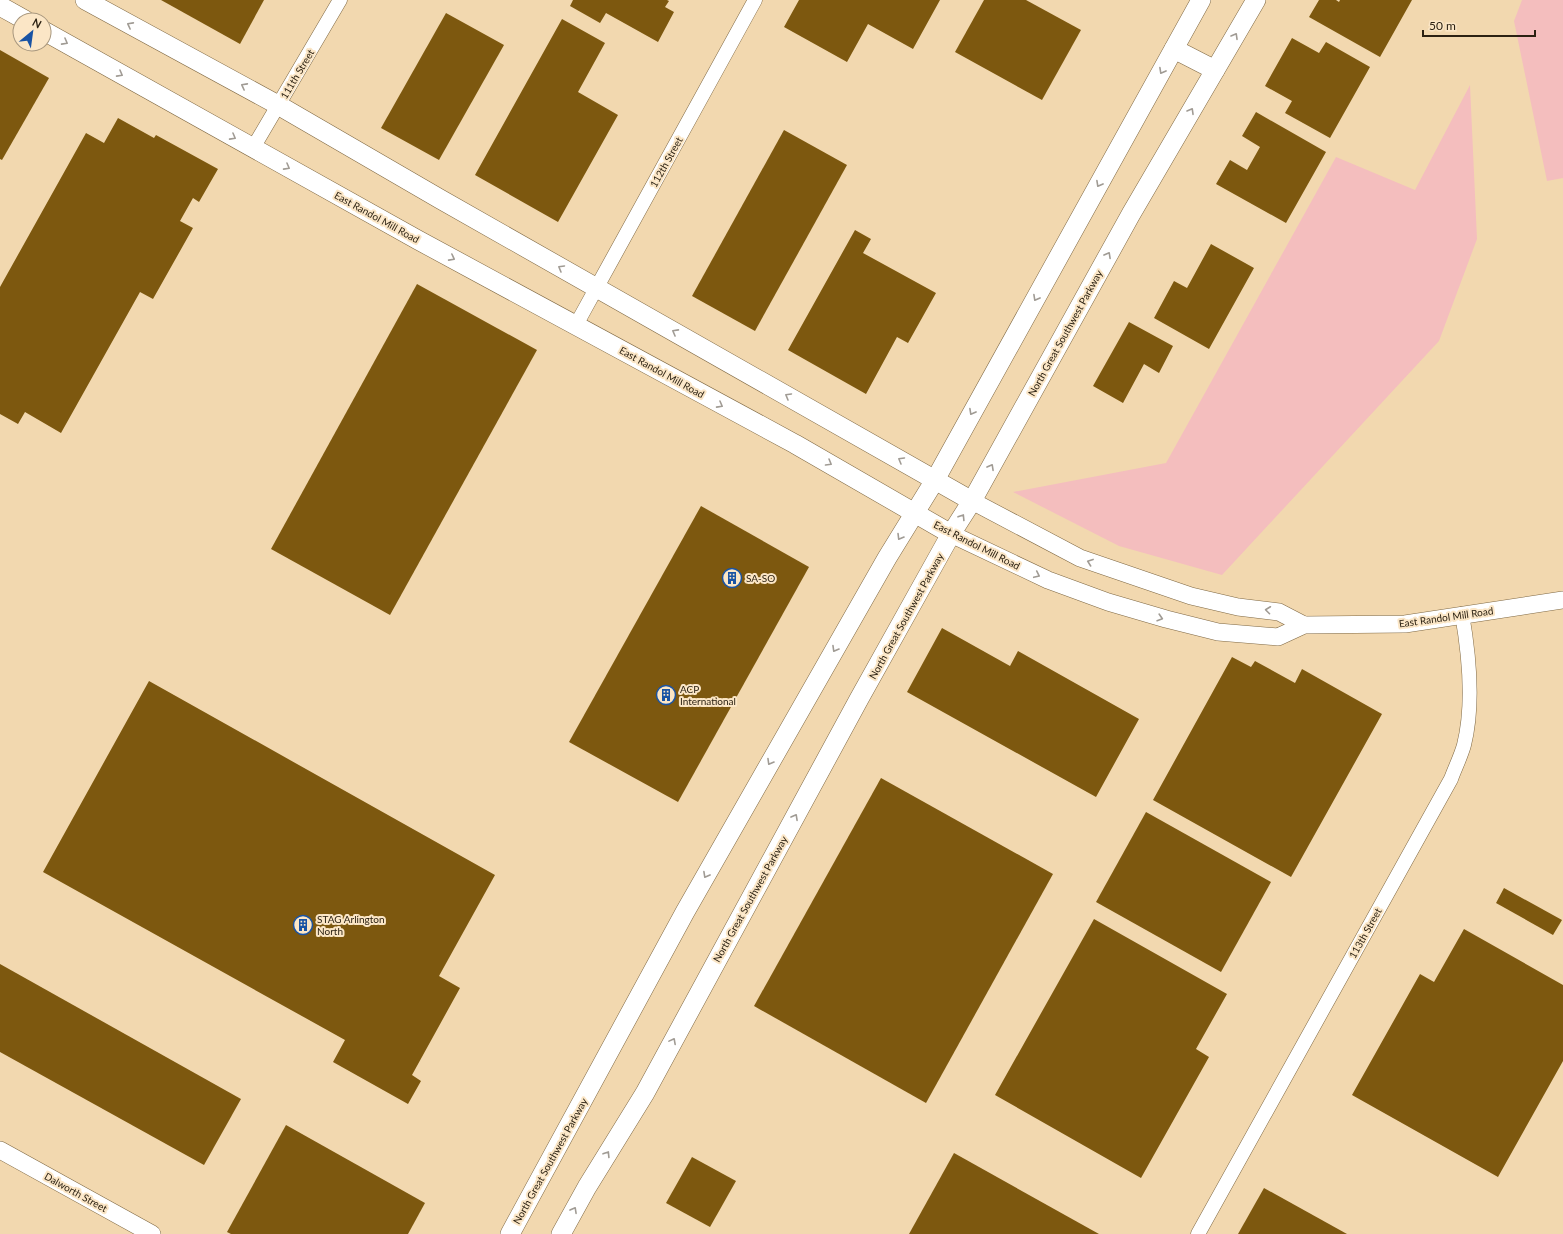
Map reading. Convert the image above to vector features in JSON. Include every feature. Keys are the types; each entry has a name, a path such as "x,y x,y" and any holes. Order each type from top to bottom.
{"main road":[{"name":"East Randol Mill Road","path":"85,0 278,105 596,288 972,501"},
{"name":"North Great Southwest Parkway","path":"510,1234 685,912 915,512 935,480 1201,0"},
{"name":"North Great Southwest Parkway","path":"560,1234 586,1187 644,1094 859,699 972,501 1131,214 1256,0"},
{"path":"0,6 12,13"},
{"name":"East Randol Mill Road","path":"52,35 418,240 795,444 952,534"},
{"path":"1174,49 1215,70"}],"street":[{"name":"111th Street","path":"253,148 340,0"},
{"name":"112th Street","path":"576,325 755,0"},
{"name":"East Randol Mill Road","path":"972,501 1080,558 1191,596 1238,607 1279,612 1304,625"},
{"name":"East Randol Mill Road","path":"952,534 1048,580 1108,602 1218,632 1278,637 1304,625 1405,624 1462,614 1563,600"},
{"name":"113th Street","path":"1198,1234 1451,779 1464,746 1470,712 1468,648 1462,614"},
{"name":"Dalworth Street","path":"0,1150 152,1234"}],"shaded area":[{"path":"1522,0 1563,0 1563,178 1547,181 1514,21"},
{"path":"1470,85 1477,239 1439,341 1222,575 1119,546 1013,492 1166,463 1336,157 1415,190"}],"building":[{"path":"161,0 264,0 240,44"},
{"path":"573,0 667,0 669,1 665,7 674,12 658,42 606,13 600,23 570,6"},
{"path":"799,0 940,0 913,49 868,24 847,62 784,27"},
{"path":"984,0 1026,0 1081,30 1042,100 955,52"},
{"path":"1319,0 1336,0 1339,2 1340,0 1412,0 1380,57 1309,17"},
{"path":"446,13 504,45 439,160 381,128"},
{"path":"562,19 605,43 578,92 618,115 558,222 475,175"},
{"path":"1292,38 1319,53 1326,42 1370,67 1330,138 1285,113 1292,101 1265,86"},
{"path":"0,50 49,78 2,160 0,159"},
{"path":"1256,112 1326,152 1286,223 1216,184 1230,160 1247,170 1260,147 1242,136"},
{"path":"118,118 154,138 156,135 218,169 199,202 193,198 180,221 193,228 153,299 140,292 61,433 25,412 18,424 0,414 0,287 86,133 104,143"},
{"path":"784,130 847,165 755,331 692,296"},
{"path":"855,230 871,239 863,253 936,293 908,343 897,337 866,394 788,350"},
{"path":"1211,244 1254,268 1209,349 1154,318 1174,281 1187,288"},
{"path":"417,284 537,350 390,615 271,549"},
{"path":"1129,322 1173,346 1159,373 1144,364 1123,403 1093,386"},
{"name":"ACP International","path":"701,506 809,567 678,802 569,742"},
{"path":"942,628 1010,666 1018,651 1139,719 1096,797 907,692"},
{"path":"1232,657 1251,667 1255,661 1295,683 1302,669 1382,714 1291,877 1153,800"},
{"name":"STAG Arlington North","path":"149,681 495,875 439,976 460,988 412,1075 421,1081 408,1104 333,1062 345,1040 43,872"},
{"path":"881,778 1053,874 926,1103 754,1006"},
{"path":"1146,812 1271,882 1221,972 1096,902"},
{"path":"1504,888 1562,920 1553,935 1496,903"},
{"path":"1094,919 1227,994 1196,1049 1209,1057 1141,1178 995,1095"},
{"path":"1464,929 1563,985 1563,1061 1498,1177 1352,1095 1420,974 1434,982"},
{"path":"0,964 241,1099 204,1165 0,1052"},
{"path":"286,1125 425,1203 408,1234 231,1234 227,1232"},
{"path":"954,1153 1099,1234 909,1234"},
{"path":"692,1157 736,1181 710,1227 666,1203"},
{"path":"1264,1188 1347,1234 1238,1234"}],"place":[{"name":"SA-SO","path":"732,578"},
{"name":"ACP International","path":"666,695"},
{"name":"STAG Arlington North","path":"303,925"}]}
